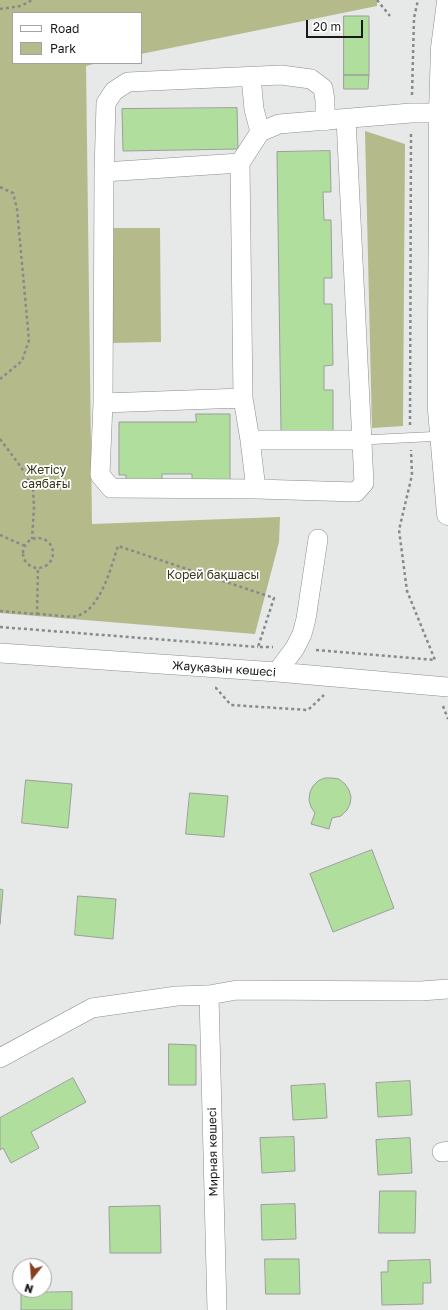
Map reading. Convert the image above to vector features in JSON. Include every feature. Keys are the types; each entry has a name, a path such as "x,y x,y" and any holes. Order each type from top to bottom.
{"street":[{"path":"448,2 442,48 440,113 444,187 444,362 439,410 445,444 448,514"},
{"path":"325,121 325,100 323,88 311,79 281,75 128,82 114,91 106,103 104,172 103,403 100,475 111,488 256,489 356,492 364,483 346,120"},
{"path":"251,76 254,109 260,132"},
{"path":"256,489 243,398 240,163 260,132 279,124 440,113"},
{"path":"104,172 240,163"},
{"path":"103,403 243,398"},
{"path":"250,440 362,440"},
{"path":"277,672 295,648 302,634 306,619 318,539"},
{"name":"Жауқазын көшесі","path":"0,653 277,672 445,695"},
{"path":"0,1058 92,1008 177,996 237,990 448,989"},
{"name":"Мирная көшесі","path":"209,994 217,1310"}],"lane":[{"path":"362,440 410,438 445,444"}],"path":[{"path":"0,9 21,6 32,0"},
{"path":"376,0 390,16"},
{"path":"0,627 258,647 295,648 435,660 407,591 399,530 412,475 409,412 411,114 414,18 418,0"},
{"path":"0,186 13,193 17,209 30,340 22,362 0,379"},
{"path":"0,439 21,467 33,488 34,508 32,539"},
{"path":"0,535 25,546"},
{"path":"38,538 47,540 52,548 53,553 50,562 43,567 33,568 25,561 23,551 28,542 32,539 38,538"},
{"path":"0,611 77,616 91,608 106,584 118,546 274,598 258,647"},
{"path":"37,614 38,568"},
{"path":"209,688 216,688 231,705 308,710 326,693"},
{"path":"445,695 448,719"}],"green space":[{"name":"Жетісу саябағы","path":"0,0 377,0 377,6 142,54 142,12 12,12 12,64 93,64 86,66 92,524 280,517 279,542 255,634 0,613"},
{"path":"365,131 405,144 403,426 372,428"},
{"path":"108,228 160,228 161,342 109,343"}],"building":[{"path":"344,16 369,16 369,75 344,75"},
{"path":"344,75 369,75 368,89 344,89"},
{"path":"237,108 238,149 123,151 122,109"},
{"path":"330,151 331,192 323,192 324,220 331,220 332,278 324,278 324,304 332,304 333,365 324,366 324,390 333,390 333,431 281,431 277,152"},
{"path":"196,414 230,414 230,482 192,482 192,474 162,474 162,481 126,481 126,475 119,475 119,422 196,422"},
{"path":"325,778 339,779 349,790 351,797 347,810 341,816 332,818 329,829 311,824 315,813 309,800 310,792 313,786 318,781"},
{"path":"26,780 72,784 68,828 22,823"},
{"path":"190,793 228,796 224,837 186,834"},
{"path":"372,850 394,908 333,932 310,874"},
{"path":"0,889 3,890 0,924"},
{"path":"78,896 116,899 113,939 75,935"},
{"path":"169,1044 196,1045 196,1085 169,1085"},
{"path":"73,1078 86,1102 31,1132 39,1148 11,1163 3,1148 0,1150 0,1118"},
{"path":"410,1081 412,1115 378,1117 376,1083"},
{"path":"325,1084 327,1118 293,1120 291,1086"},
{"path":"294,1137 295,1171 262,1173 260,1138"},
{"path":"410,1138 412,1173 378,1175 376,1140"},
{"path":"380,1191 416,1191 415,1233 379,1233"},
{"path":"295,1204 296,1239 262,1240 261,1205"},
{"path":"160,1206 161,1253 110,1253 109,1207"},
{"path":"265,1259 299,1259 300,1294 266,1294"},
{"path":"430,1260 431,1283 423,1283 423,1304 382,1305 381,1272 388,1272 388,1261"},
{"path":"52,1292 72,1292 72,1310 21,1310 21,1298 52,1298"}],"park label":[{"name":"Корей бақшасы","path":"213,575"}]}
